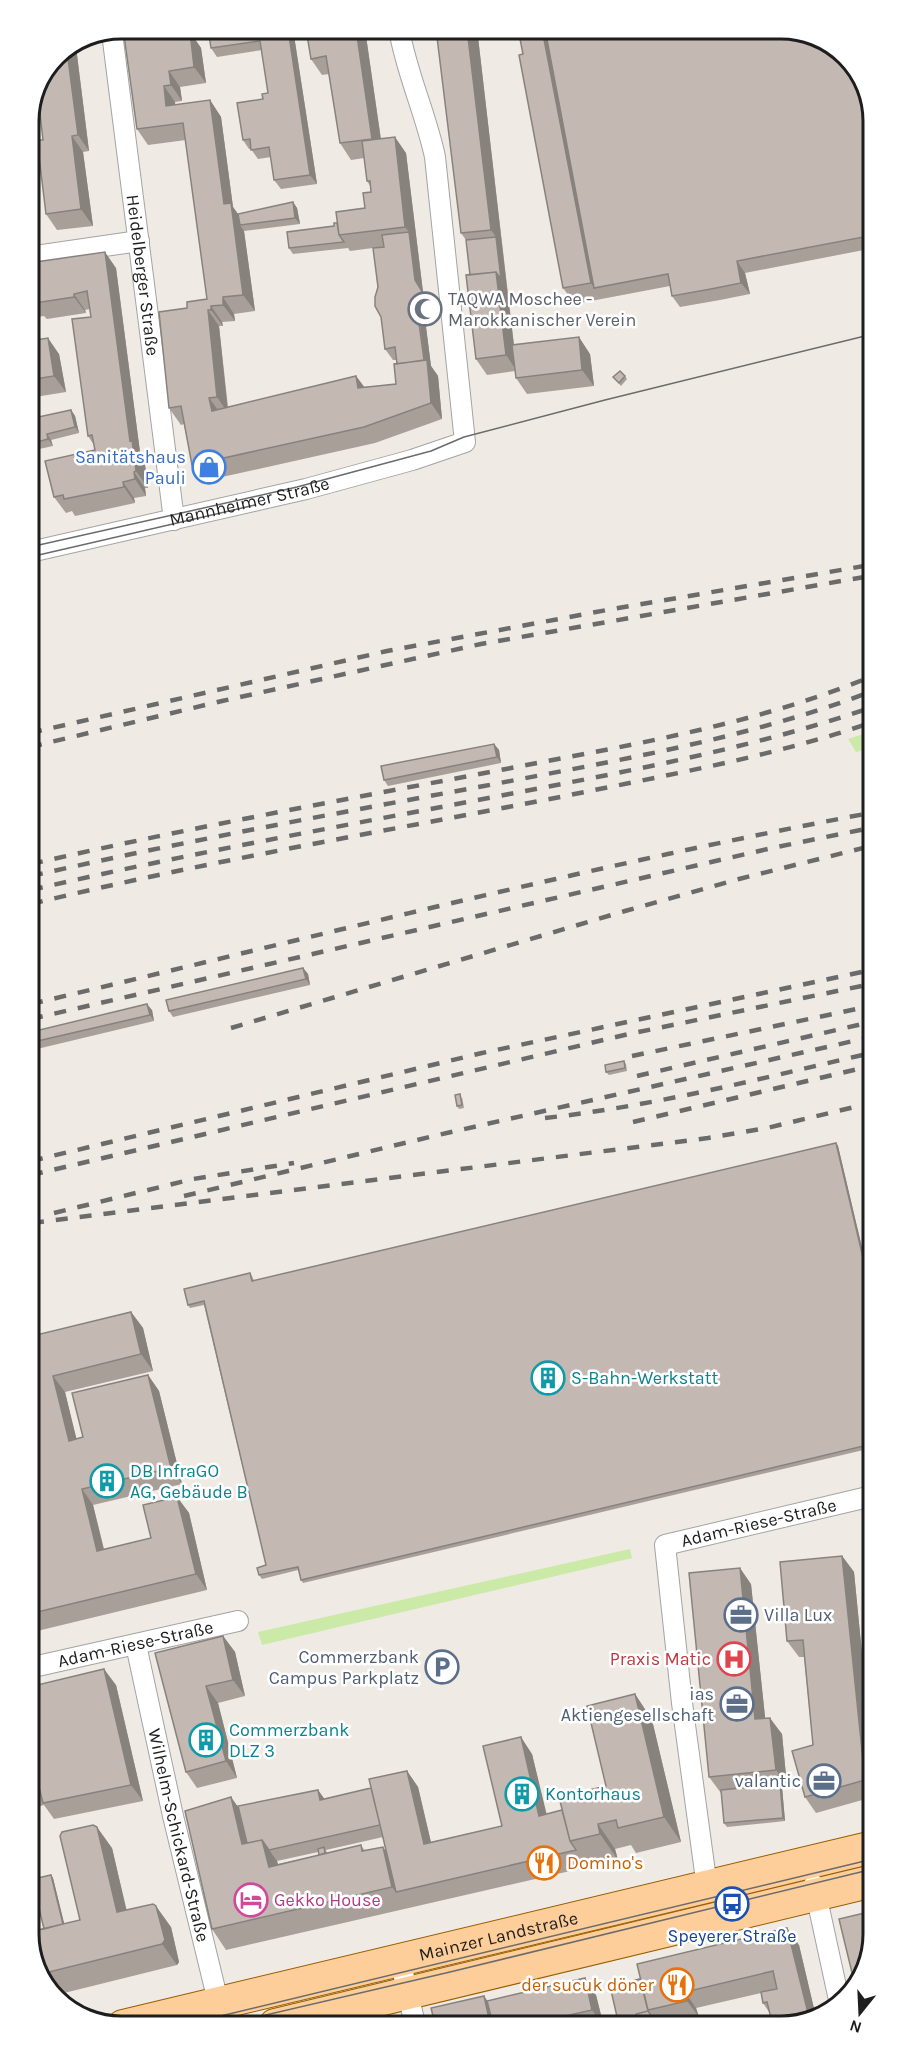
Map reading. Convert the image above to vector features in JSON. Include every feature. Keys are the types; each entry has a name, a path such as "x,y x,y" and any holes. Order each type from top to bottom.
{"main road":[{"name":"Mainzer Landstraße","path":"206,2016 222,2014 400,1960 863,1849"},
{"name":"Mainzer Landstraße","path":"312,2016 863,1883"}],"street":[{"name":"Mannheimer Straße","path":"39,550 306,489 435,453 465,441 435,157 429,129 402,39"},
{"name":"Heidelberger Straße","path":"113,40 174,520"},
{"path":"39,256 139,241"},
{"name":"Adam-Riese-Straße","path":"707,1887 682,1703 665,1545 863,1498"},
{"name":"Adam-Riese-Straße","path":"39,1666 238,1621"},
{"name":"Wilhelm-Schickard-Straße","path":"136,1645 173,1816 222,2014"},
{"path":"809,1862 835,1983"},
{"path":"400,1960 413,2016"}],"green space":[{"path":"863,734 863,750 856,752 848,739"},
{"path":"630,1549 632,1558 262,1645 258,1632"}],"building":[{"path":"125,39 191,39 194,67 169,71 171,85 164,86 166,106 210,100 224,204 231,203 243,295 223,297 223,305 211,306 211,310 208,310 217,397 209,398 212,411 356,376 358,388 396,384 394,364 427,360 431,403 364,427 192,465 181,406 169,408 159,312 187,308 187,302 207,299 183,123 137,129"},
{"path":"210,39 290,39 310,175 274,180 269,147 251,150 250,139 243,140 237,103 263,99 262,94 268,93 260,41 211,48"},
{"path":"308,39 357,39 372,139 340,143 326,56 311,59"},
{"path":"437,39 468,39 491,230 461,233"},
{"path":"520,39 544,39 591,283 563,288 519,55 523,54"},
{"path":"547,39 786,39 812,45 839,63 855,85 862,111 863,237 737,261 741,283 711,289 672,296 668,274 594,288"},
{"path":"68,59 78,135 72,136 81,209 46,214 39,156 39,140 43,140 40,112 45,90 53,76"},
{"path":"395,137 405,227 339,235 336,212 365,208 363,193 371,192 370,181 367,181 362,141"},
{"path":"293,202 295,218 240,225 238,214"},
{"path":"334,223 337,223 339,235 344,242 289,248 287,232 334,226"},
{"path":"409,232 415,280 423,293 423,306 418,316 424,360 397,364 395,347 385,349 381,317 375,306 378,287 373,248 384,247 382,235"},
{"path":"496,237 501,279 496,272 470,275 466,240"},
{"path":"105,252 136,471 134,472 135,479 123,482 124,487 64,499 63,495 54,497 45,461 95,450 92,435 88,436 72,319 91,317 87,291 74,294 74,297 39,302 39,262"},
{"path":"496,272 506,355 476,359 466,275"},
{"path":"579,337 582,370 516,378 512,345"},
{"path":"48,338 54,376 39,378 39,339"},
{"path":"620,371 625,376 619,383 613,377"},
{"path":"71,410 75,427 47,434 48,439 39,442 39,417"},
{"path":"494,744 497,757 384,780 381,766"},
{"path":"303,968 306,979 169,1011 166,1000"},
{"path":"147,1004 150,1015 39,1041 39,1030"},
{"path":"624,1061 625,1068 606,1072 605,1065"},
{"path":"460,1094 462,1105 457,1106 455,1095"},
{"name":"S-Bahn-Werkstatt","path":"836,1143 863,1258 863,1446 301,1580 298,1567 259,1575 257,1568 266,1565 204,1301 188,1305 184,1289 250,1273 252,1281"},
{"name":"DB InfraGO AG, Gebäude B","path":"131,1312 141,1354 53,1376 69,1441 83,1437 72,1393 148,1375 171,1468 82,1489 97,1551 151,1538 143,1505 177,1497 196,1574 39,1612 39,1334"},
{"path":"842,1556 863,1761 863,1781 805,1797 792,1751 813,1745 803,1640 787,1641 780,1562"},
{"path":"740,1568 755,1719 770,1718 776,1770 709,1777 689,1573"},
{"name":"Commerzbank DLZ 3","path":"223,1636 233,1680 206,1686 226,1761 186,1772 155,1653"},
{"path":"104,1669 131,1785 43,1803 39,1787 39,1685"},
{"path":"635,1694 664,1817 618,1828 616,1820 598,1824 600,1834 570,1841 559,1797 606,1786 587,1706"},
{"path":"521,1737 539,1816 562,1810 570,1841 576,1850 396,1892 369,1779 407,1771 424,1844 502,1826 483,1746"},
{"path":"780,1784 783,1818 724,1823 721,1790"},
{"path":"371,1788 380,1825 269,1850 262,1840 247,1843 238,1806 318,1790 320,1800"},
{"path":"231,1797 242,1844 262,1840 269,1867 361,1845 362,1851 383,1847 392,1887 212,1929 185,1811"},
{"path":"93,1825 97,1827 117,1912 153,1904 156,1906 165,1940 162,1944 49,1972 43,1960 39,1930 80,1920 60,1836 62,1832"},
{"path":"324,1847 325,1853 319,1855 318,1849"},
{"path":"51,1875 63,1924 44,1929 39,1908 39,1878"},
{"path":"863,1913 862,1944 859,1960 852,1974 839,1919"},
{"path":"787,1928 808,2012 770,2016 767,2002 763,2003 761,1992 777,1989 773,1971 685,1992 687,2001 648,2010 637,1964"},
{"path":"585,1978 592,2010 565,2016 491,2016 487,2001"},
{"path":"640,1979 648,2011 636,2014 637,2016 617,2016 610,1986"},
{"path":"484,1996 488,2016 433,2016 431,2008"},
{"path":"648,2011 651,2016 636,2016 636,2014"}],"tram line":[{"path":"39,545 297,487 431,451 464,437 863,336"},
{"path":"39,555 255,505"},
{"path":"221,2016 863,1861"},
{"path":"262,2016 863,1871"}],"railway":[{"path":"39,731 387,651 863,566"},
{"path":"39,745 222,701 481,644 863,577"},
{"path":"39,862 208,826 691,732 781,708 863,680"},
{"path":"39,874 200,840 679,747 776,723 863,695"},
{"path":"39,888 206,852 686,758 779,736 863,710"},
{"path":"39,902 230,860 719,764 795,746 863,725"},
{"path":"39,1002 554,879 863,814"},
{"path":"39,1017 772,848 863,829"},
{"path":"231,1028 625,911 863,848"},
{"path":"39,1159 482,1053 863,972"},
{"path":"39,1173 629,1034 863,986"},
{"path":"632,1056 863,1008"},
{"path":"637,1076 863,1024"},
{"path":"184,1196 438,1135 863,1039"},
{"path":"545,1118 668,1099 863,1055"},
{"path":"633,1122 863,1068"},
{"path":"39,1222 708,1138 767,1128 863,1105"},
{"path":"54,1213 193,1179 294,1163"}],"place":[{"name":"TAQWA Moschee - Marokkanischer Verein","path":"425,309"},
{"name":"Sanitätshaus Pauli","path":"209,467"},
{"name":"S-Bahn-Werkstatt","path":"548,1378"},
{"name":"DB InfraGO AG, Gebäude B","path":"107,1481"},
{"name":"Villa Lux","path":"741,1615"},
{"name":"Praxis Matic","path":"734,1659"},
{"name":"Commerzbank Campus Parkplatz","path":"442,1667"},
{"name":"ias Aktiengesellschaft","path":"737,1704"},
{"name":"Commerzbank DLZ 3","path":"206,1740"},
{"name":"valantic","path":"824,1781"},
{"name":"Kontorhaus","path":"522,1794"},
{"name":"Domino's","path":"544,1863"},
{"name":"Gekko House","path":"251,1900"},
{"name":"Speyerer Straße","path":"732,1904"},
{"name":"der sucuk döner","path":"677,1985"}]}
